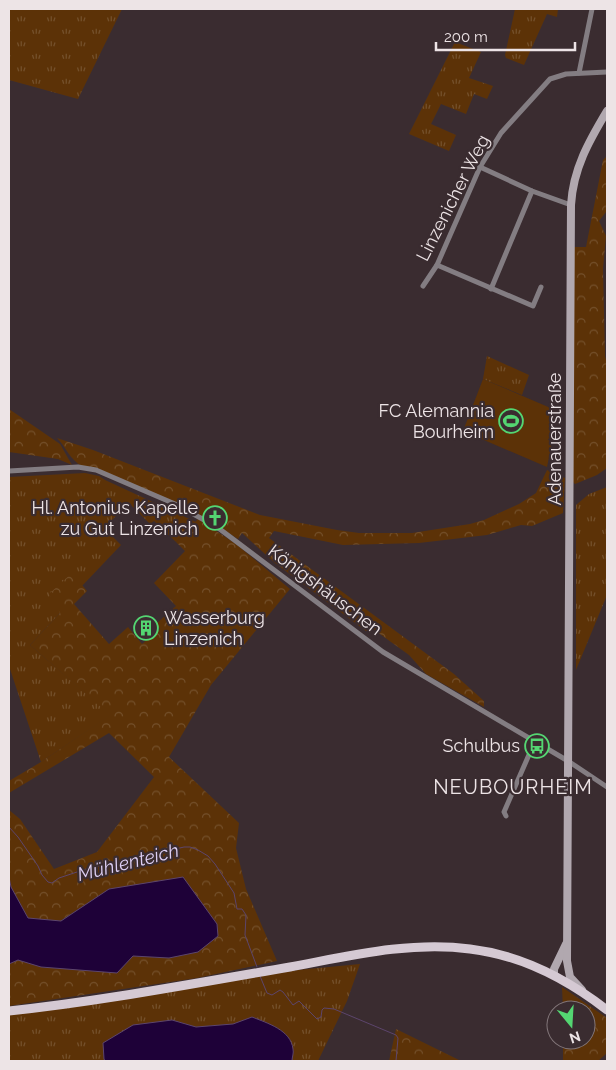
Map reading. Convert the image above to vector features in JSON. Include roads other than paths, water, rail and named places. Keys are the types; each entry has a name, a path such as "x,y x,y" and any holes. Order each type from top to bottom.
{"main road":[{"path":"9,1011 86,1002 378,951 429,946 471,949 511,958 554,975 607,1008"}],"street":[{"path":"592,9 579,73 607,72"},
{"name":"Linzenicher Weg","path":"423,286 437,265 480,167 501,133 550,79 566,74 579,73"},
{"name":"Adenauerstraße","path":"567,961 571,205 573,182 586,148 607,110"},
{"path":"480,167 532,191 571,205"},
{"path":"491,288 532,191"},
{"path":"437,265 533,306 541,287"},
{"name":"Königshäuschen","path":"9,471 78,467 96,470 199,516 217,527 383,652 535,741 607,787"},
{"path":"506,816 504,812 535,741"},
{"path":"554,975 554,969 567,943"},
{"path":"554,975 562,970 567,961"},
{"path":"567,961 569,975 583,992"}],"waterway":[{"name":"Mühlenteich","path":"9,827 38,866 42,875 48,882 52,883 59,878 92,867 184,847 198,850 208,856 215,864 234,893 237,909 242,909 246,915 245,935 257,967"},
{"name":"Mühlenteich","path":"260,976 267,993 272,995 280,990 293,1005 299,1001 317,1019 321,1017 324,1008 334,1009 396,1035 398,1038 396,1061"}],"place":[{"name":"FC Alemannia Bourheim","path":"511,421"},
{"name":"Hl. Antonius Kapelle zu Gut Linzenich","path":"215,518"},
{"name":"Wasserburg Linzenich","path":"146,628"},
{"name":"Schulbus","path":"537,746"}],"district":[{"name":"NEUBOURHEIM","path":"513,787"}]}
